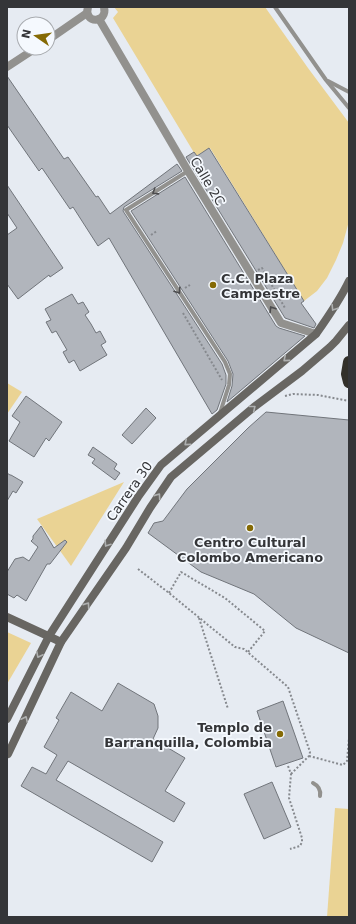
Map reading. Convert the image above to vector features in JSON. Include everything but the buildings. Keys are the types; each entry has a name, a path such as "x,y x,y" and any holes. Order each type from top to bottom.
{"highway":[{"path":"349,362 347,374 349,382"}],"main road":[{"name":"Carrera 30","path":"7,719 49,636 138,497 161,465 316,334 344,292 349,281"},
{"name":"Carrera 30","path":"7,752 62,642 126,548 171,477 254,407 302,371 330,347 349,324"},
{"path":"7,617 62,642"}],"street":[{"path":"56,34 87,10 90,18 96,20 99,19 105,13 104,7"},
{"name":"Calle 2C","path":"99,19 188,172 281,323 316,334"},
{"path":"7,67 24,56"}],"lane":[{"path":"275,7 326,80 349,108"},
{"path":"326,80 349,92"},
{"path":"188,172 126,210 225,362 230,374 227,390 219,415"},
{"path":"313,782 320,788 320,796"}],"path":[{"path":"181,309 227,390"},
{"path":"270,395 318,395 349,401"},
{"path":"138,569 235,647 244,649 248,652 288,687 310,752 309,756 291,774"},
{"path":"168,592 181,572 225,598 266,631 248,652"},
{"path":"199,617 228,709"},
{"path":"309,756 343,765 347,761 349,738"},
{"path":"288,766 291,774 289,798 302,838 300,846 290,849"}],"shaded area":[{"path":"114,7 265,7 349,123 349,221 343,243 327,278 317,291 304,301 210,148 196,156 113,18 118,12"},
{"path":"7,383 22,392 7,414"},
{"path":"124,482 71,566 37,519"},
{"path":"7,632 31,643 7,684"},
{"path":"335,808 349,809 349,917 327,917"}],"place":[{"name":"C.C. Plaza Campestre","path":"213,285"},
{"name":"Centro Cultural Colombo Americano","path":"250,528"},
{"name":"Templo de Barranquilla, Colombia","path":"280,734"}]}
